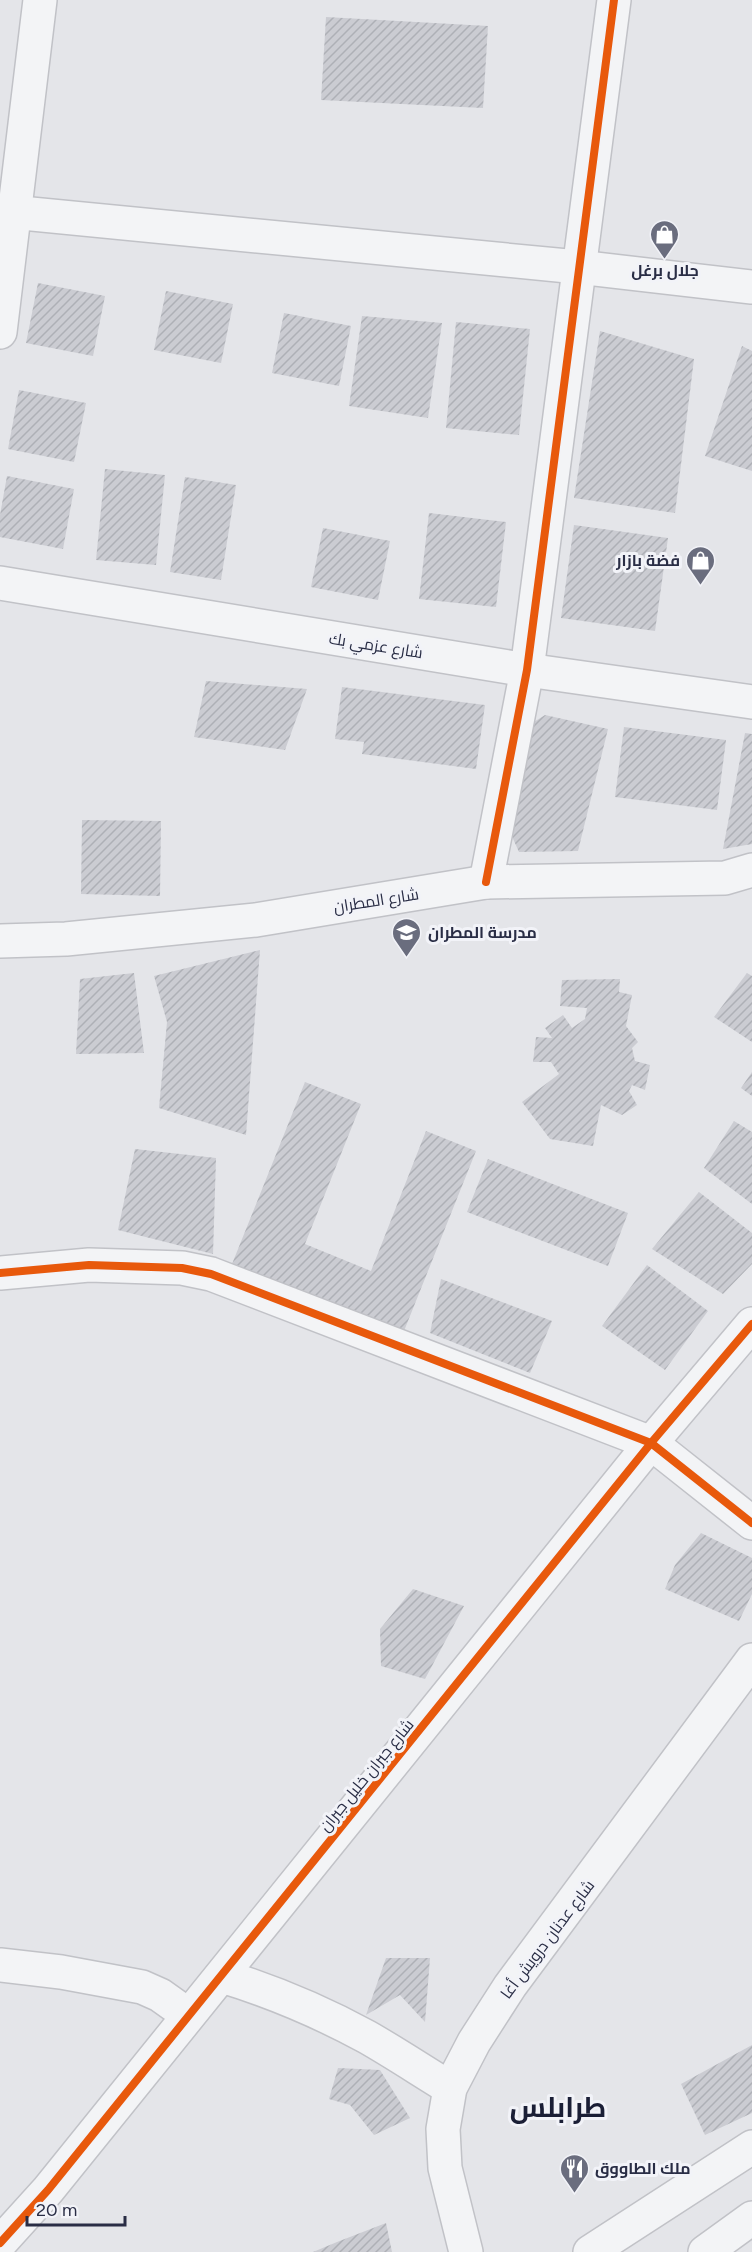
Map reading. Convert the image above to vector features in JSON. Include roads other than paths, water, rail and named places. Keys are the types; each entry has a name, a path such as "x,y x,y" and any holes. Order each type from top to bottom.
{"street":[{"path":"0,332 8,212 40,0"},
{"path":"486,882 527,670 614,0"},
{"path":"8,212 578,267 752,287"},
{"name":"شارع عزمي بك","path":"0,583 527,670 752,702"},
{"name":"شارع المطران","path":"0,941 66,939 256,920 486,882 726,878 752,870"},
{"path":"0,1273 89,1265 182,1268 211,1274 651,1443 752,1523"},
{"name":"شارع جبران خليل جبران","path":"0,2243 48,2190 651,1443 752,1324"},
{"name":"شارع عدنان درويش أغا","path":"465,2252 445,2168 443,2129 450,2088 474,2042 510,1986 752,1660"},
{"path":"0,1965 61,1972 142,1987 160,1995 188,2015"},
{"path":"222,1976 249,1984 366,2037 450,2088"},
{"path":"590,2252 752,2147"},
{"path":"705,2252 752,2218"}],"place":[{"name":"جلال برغل","path":"665,260"},
{"name":"فضة بازار","path":"701,586"},
{"name":"مدرسة المطران","path":"407,958"},
{"name":"ملك الطاووق","path":"574,2194"}],"district":[{"name":"طرابلس","path":"558,2107"}]}
